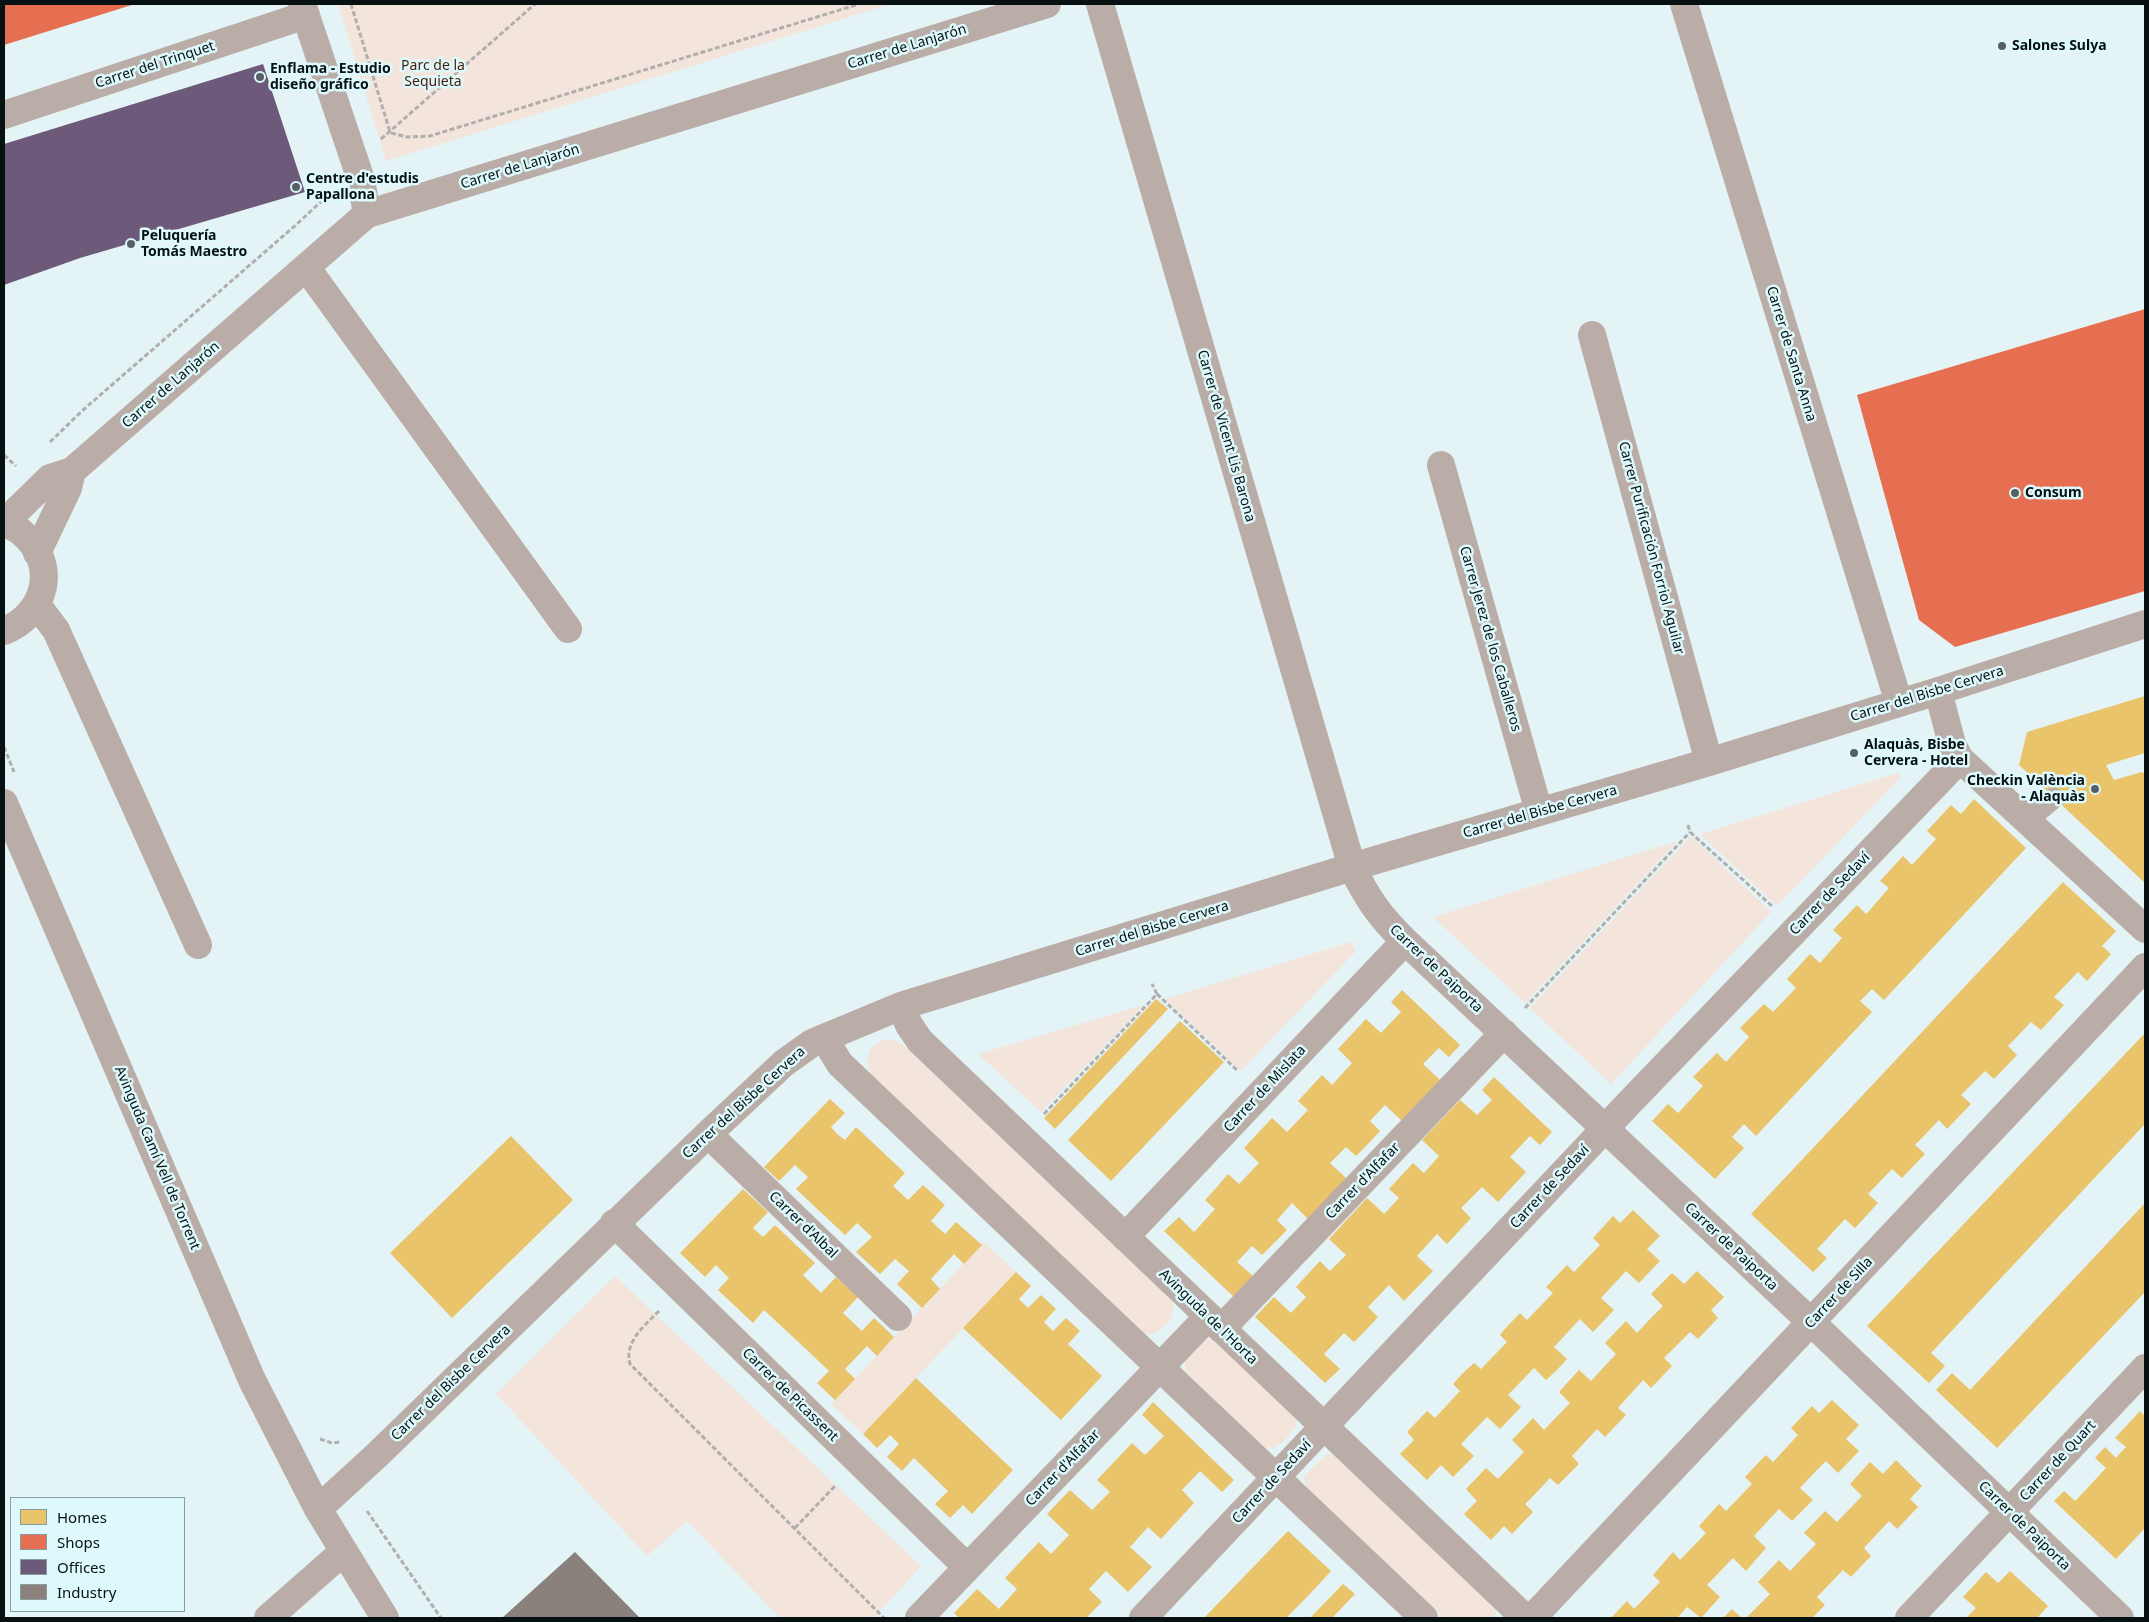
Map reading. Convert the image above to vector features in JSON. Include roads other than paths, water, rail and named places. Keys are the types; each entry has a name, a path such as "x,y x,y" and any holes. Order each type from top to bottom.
{"street":[{"name":"Carrer de Lanjarón","path":"4,522 50,478 72,471 367,214 1047,4"},
{"name":"Carrer de Vicent Lis Barona","path":"1100,4 1352,868"},
{"name":"Carrer de Santa Anna","path":"1684,4 1899,704"},
{"path":"304,10 361,180 367,214"},
{"name":"Carrer del Trinquet","path":"4,115 304,10"},
{"path":"306,268 568,629"},
{"name":"Carrer Purificación Forriol Aguilar","path":"1592,334 1709,762"},
{"name":"Carrer Jerez de los Caballeros","path":"1441,465 1539,812"},
{"path":"37,552 68,488 72,471"},
{"path":"4,522 21,532 37,552 44,575 44,590 38,605 20,625 4,631"},
{"path":"38,605 56,630 198,945"},
{"name":"Carrer del Bisbe Cervera","path":"318,1509 376,1456 614,1223 708,1134 784,1063 812,1043 901,1006 1899,704 2145,624"},
{"path":"1938,692 1952,744 1960,759 2145,929"},
{"name":"Carrer de Sedaví","path":"1143,1618 1605,1128 1960,759"},
{"name":"Avinguda Camí Vell de Torrent","path":"4,803 252,1380 318,1509 385,1618"},
{"name":"Carrer de Paiporta","path":"1352,868 1366,898 1382,919 1811,1322 2120,1618"},
{"name":"Carrer de Mislata","path":"1125,1237 1405,941"},
{"name":"Carrer de Silla","path":"1532,1618 2145,967"},
{"name":"Avinguda de l'Horta","path":"901,1006 909,1025 920,1041 1525,1618"},
{"name":"Carrer d'Alfafar","path":"919,1618 1160,1368 1215,1323 1504,1032"},
{"path":"824,1038 840,1064 1275,1479 1424,1618"},
{"name":"Carrer d'Albal","path":"708,1134 898,1317"},
{"name":"Carrer de Picassent","path":"614,1223 967,1567"},
{"name":"Carrer de Quart","path":"1909,1618 2145,1368"},
{"path":"268,1618 343,1552"}],"lane":[{"path":"2009,803 2019,809 2036,813 2054,798"}],"place":[{"name":"Salones Sulya","path":"2002,46"},
{"name":"Enflama - Estudio diseño gráfico","path":"260,77"},
{"name":"Centre d'estudis Papallona","path":"296,187"},
{"name":"Peluquería Tomás Maestro","path":"131,244"},
{"name":"Consum","path":"2015,493"},
{"name":"Alaquàs, Bisbe Cervera - Hotel","path":"1854,753"},
{"name":"Checkin València - Alaquàs","path":"2095,789"}],"park label":[{"name":"Parc de la Sequieta","path":"433,74"}]}
